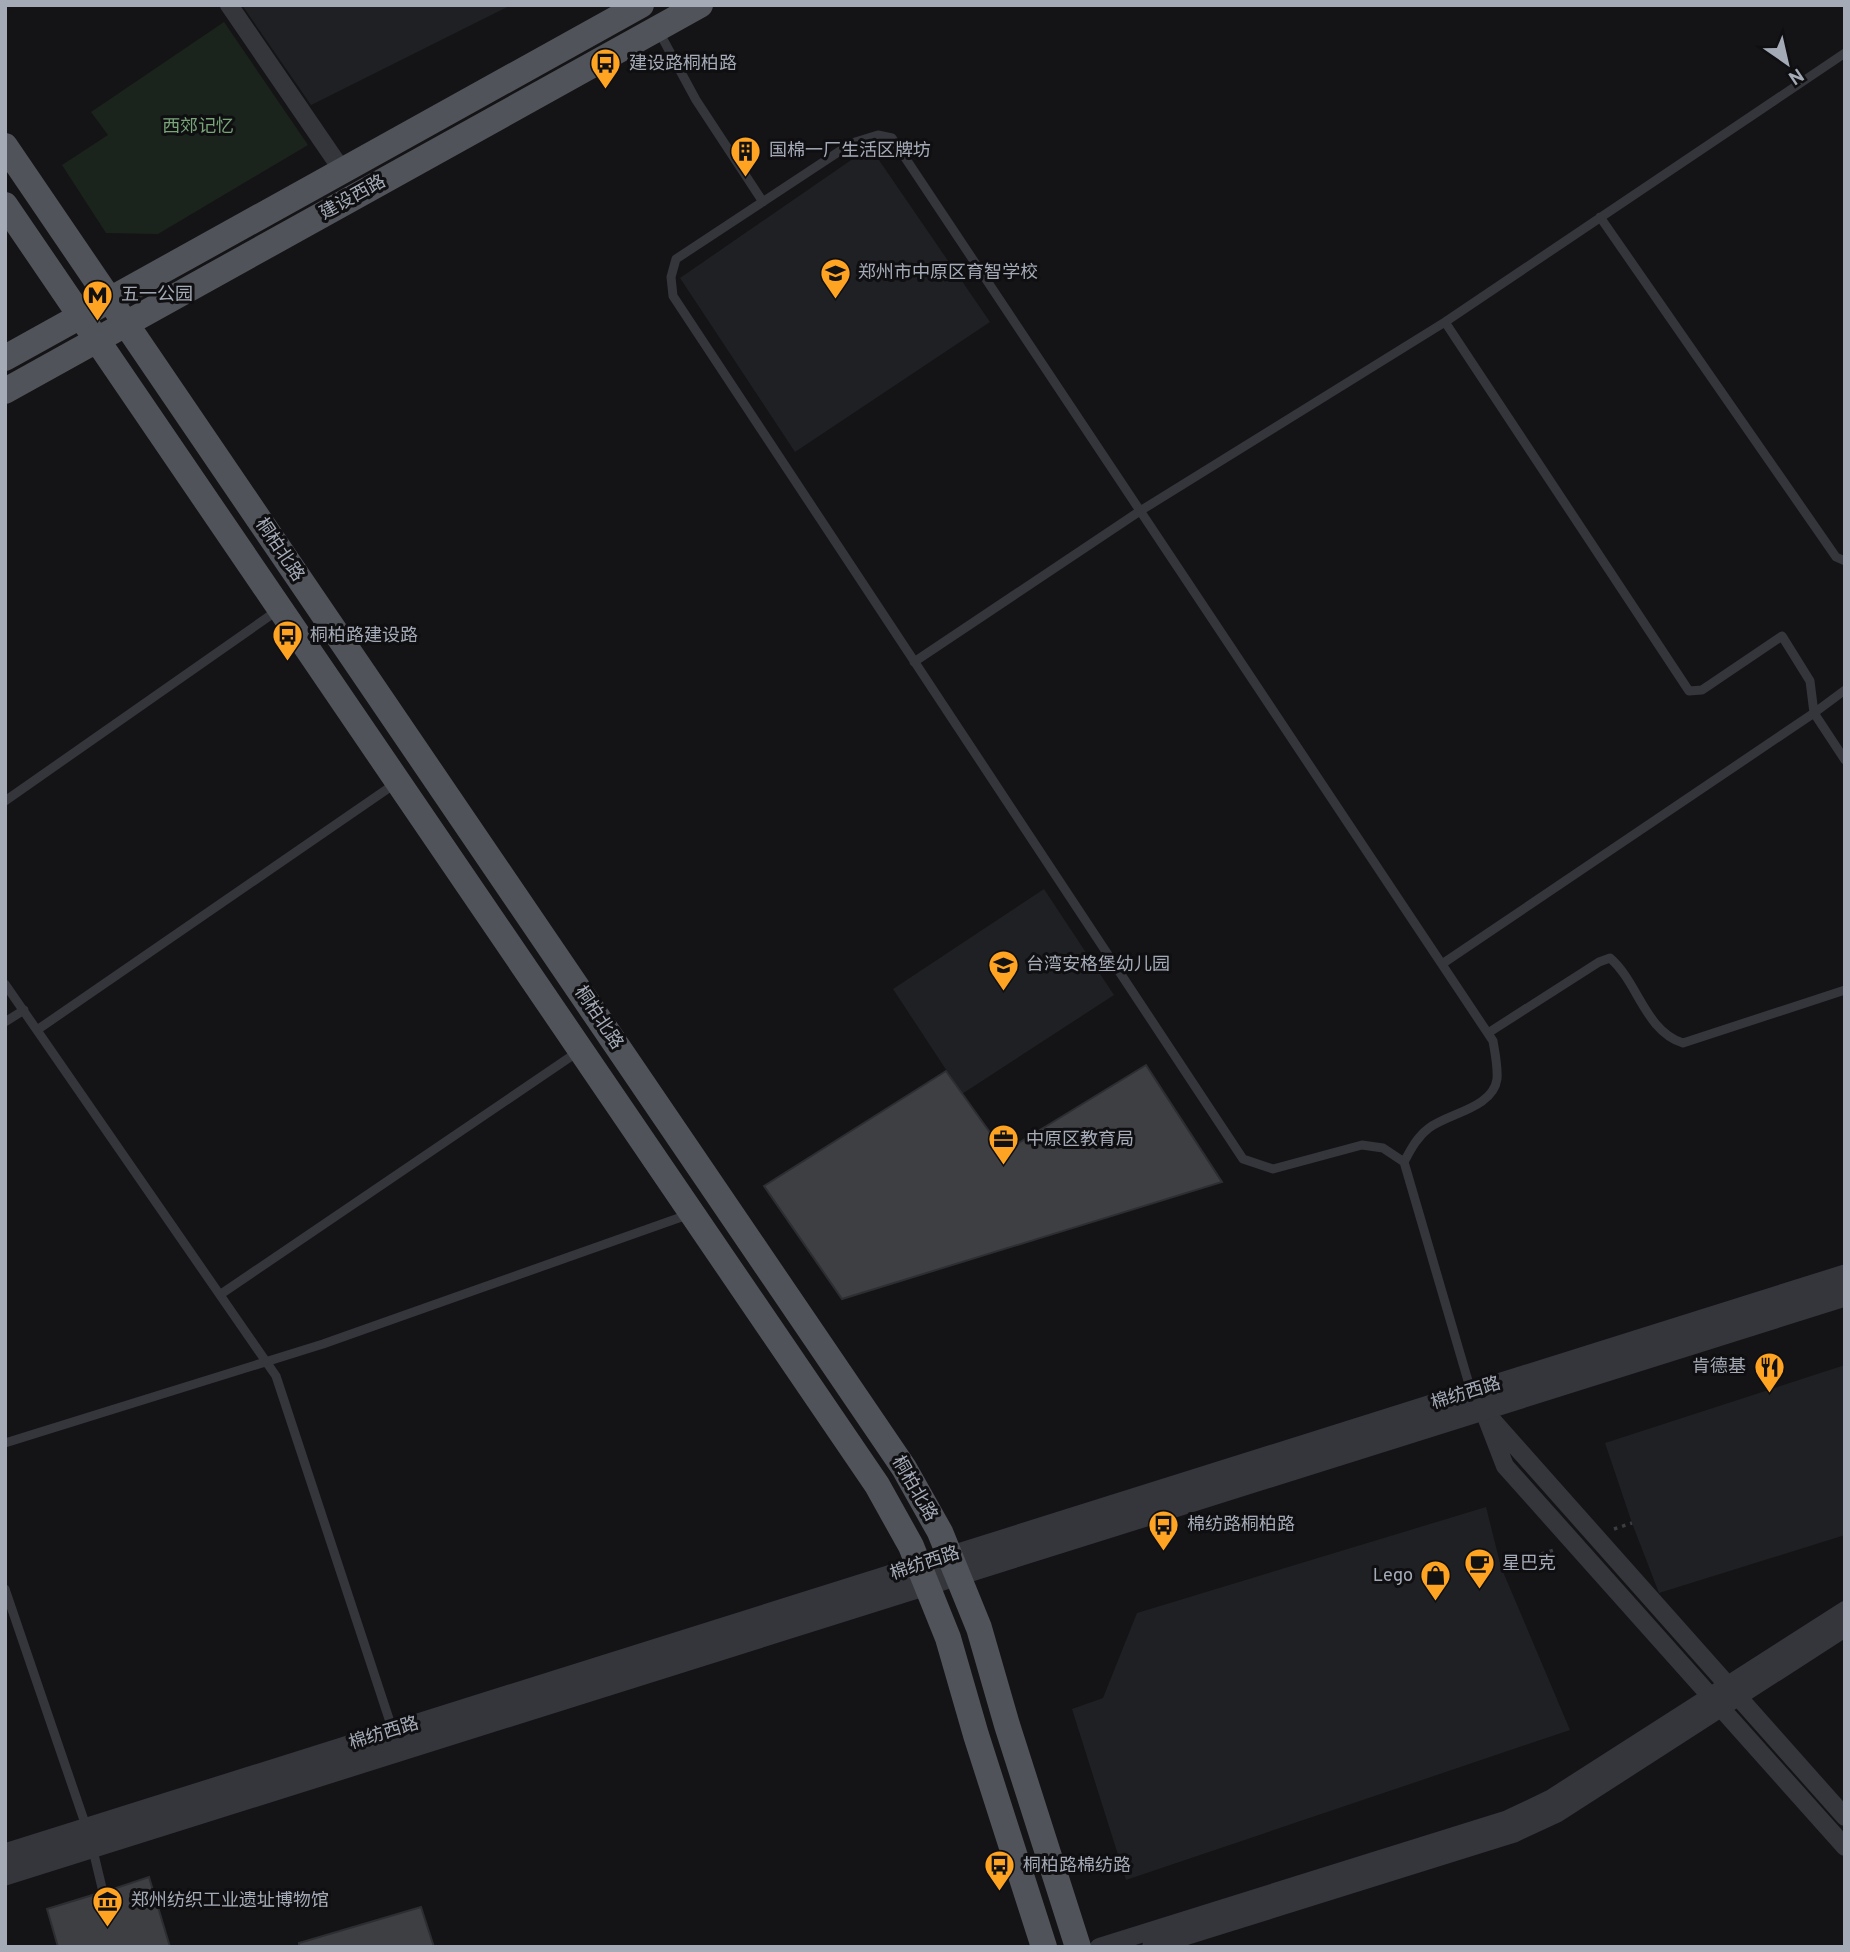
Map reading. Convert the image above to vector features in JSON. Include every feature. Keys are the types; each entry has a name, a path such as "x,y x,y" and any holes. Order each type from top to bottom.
{"main road":[{"name":"建设西路","path":"5,358 641,5"},
{"name":"建设西路","path":"5,391 700,5"},
{"name":"桐柏北路","path":"5,146 904,1468 940,1532 979,1628 1078,1947"},
{"name":"桐柏北路","path":"5,205 877,1485 911,1546 948,1638 1038,1945"}],"street":[{"path":"229,5 342,170"},
{"name":"棉纺西路","path":"1477,1401 1845,1275"},
{"name":"棉纺西路","path":"5,1854 89,1837 1477,1401 1845,1296"},
{"path":"1477,1401 1845,1817"},
{"path":"1477,1401 1505,1466 1845,1847"},
{"name":"棉纺西路","path":"5,1875 89,1837 393,1731 923,1575"},
{"path":"1151,1947 1525,1829 1558,1813 1845,1610"},
{"path":"1732,1690 1845,1628"},
{"path":"1099,1947 1508,1819 1550,1800 1716,1701"}],"lane":[{"path":"657,29 695,100 763,202"},
{"path":"915,662 1140,511 1445,323 1845,53"},
{"path":"1404,1162 1417,1138 1429,1128 1481,1101 1492,1091 1497,1079 1493,1041 892,138 878,135 852,143 676,259 671,277 673,296 1243,1159 1273,1169 1362,1145 1383,1148 1404,1162 1477,1401"},
{"path":"1600,217 1836,557 1845,561"},
{"path":"1445,323 1689,691 1702,690 1783,636 1810,681 1814,713 1845,760"},
{"path":"5,801 279,609"},
{"path":"1442,964 1845,690"},
{"path":"37,1030 398,782"},
{"path":"1488,1033 1599,962 1610,958 1659,1028 1671,1039 1683,1043 1845,990"},
{"path":"5,984 276,1376 393,1731"},
{"path":"5,1022 24,1010"},
{"path":"220,1294 580,1050"},
{"path":"5,1443 323,1344 692,1213"},
{"path":"5,1589 89,1837 103,1892"}],"shaded area":[{"path":"242,5 511,5 311,105"},
{"name":"郑州市中原区育智学校","path":"870,147 990,322 795,452 680,278"},
{"name":"台湾安格堡幼儿园","path":"1044,889 1114,995 962,1094 893,989"},
{"path":"1845,1365 1845,1535 1659,1593 1605,1443"},
{"path":"1486,1507 1501,1567 1570,1730 1126,1880 1072,1709 1103,1698 1137,1613"}],"green space":[{"name":"西郊记忆","path":"224,22 308,145 158,234 106,233 62,165 108,135 91,112"}],"building":[{"name":"中原区教育局","path":"1146,1065 1222,1182 842,1299 764,1186 946,1071 1004,1152"},
{"name":"郑州纺织工业遗址博物馆","path":"149,1877 170,1947 58,1947 47,1909 96,1894 105,1899 110,1890"},
{"name":"郑州纺织工业遗址博物馆","path":"421,1907 434,1947 299,1947 299,1943"}],"place":[{"name":"建设路桐柏路","path":"606,91"},
{"name":"国棉一厂生活区牌坊","path":"746,178"},
{"name":"郑州市中原区育智学校","path":"835,300"},
{"name":"五一公园","path":"98,322"},
{"name":"桐柏路建设路","path":"287,663"},
{"name":"台湾安格堡幼儿园","path":"1003,992"},
{"name":"中原区教育局","path":"1003,1167"},
{"name":"肯德基","path":"1769,1394"},
{"name":"棉纺路桐柏路","path":"1164,1552"},
{"name":"星巴克","path":"1479,1591"},
{"name":"Lego","path":"1436,1603"},
{"name":"桐柏路棉纺路","path":"1000,1893"},
{"name":"郑州纺织工业遗址博物馆","path":"108,1928"}]}
